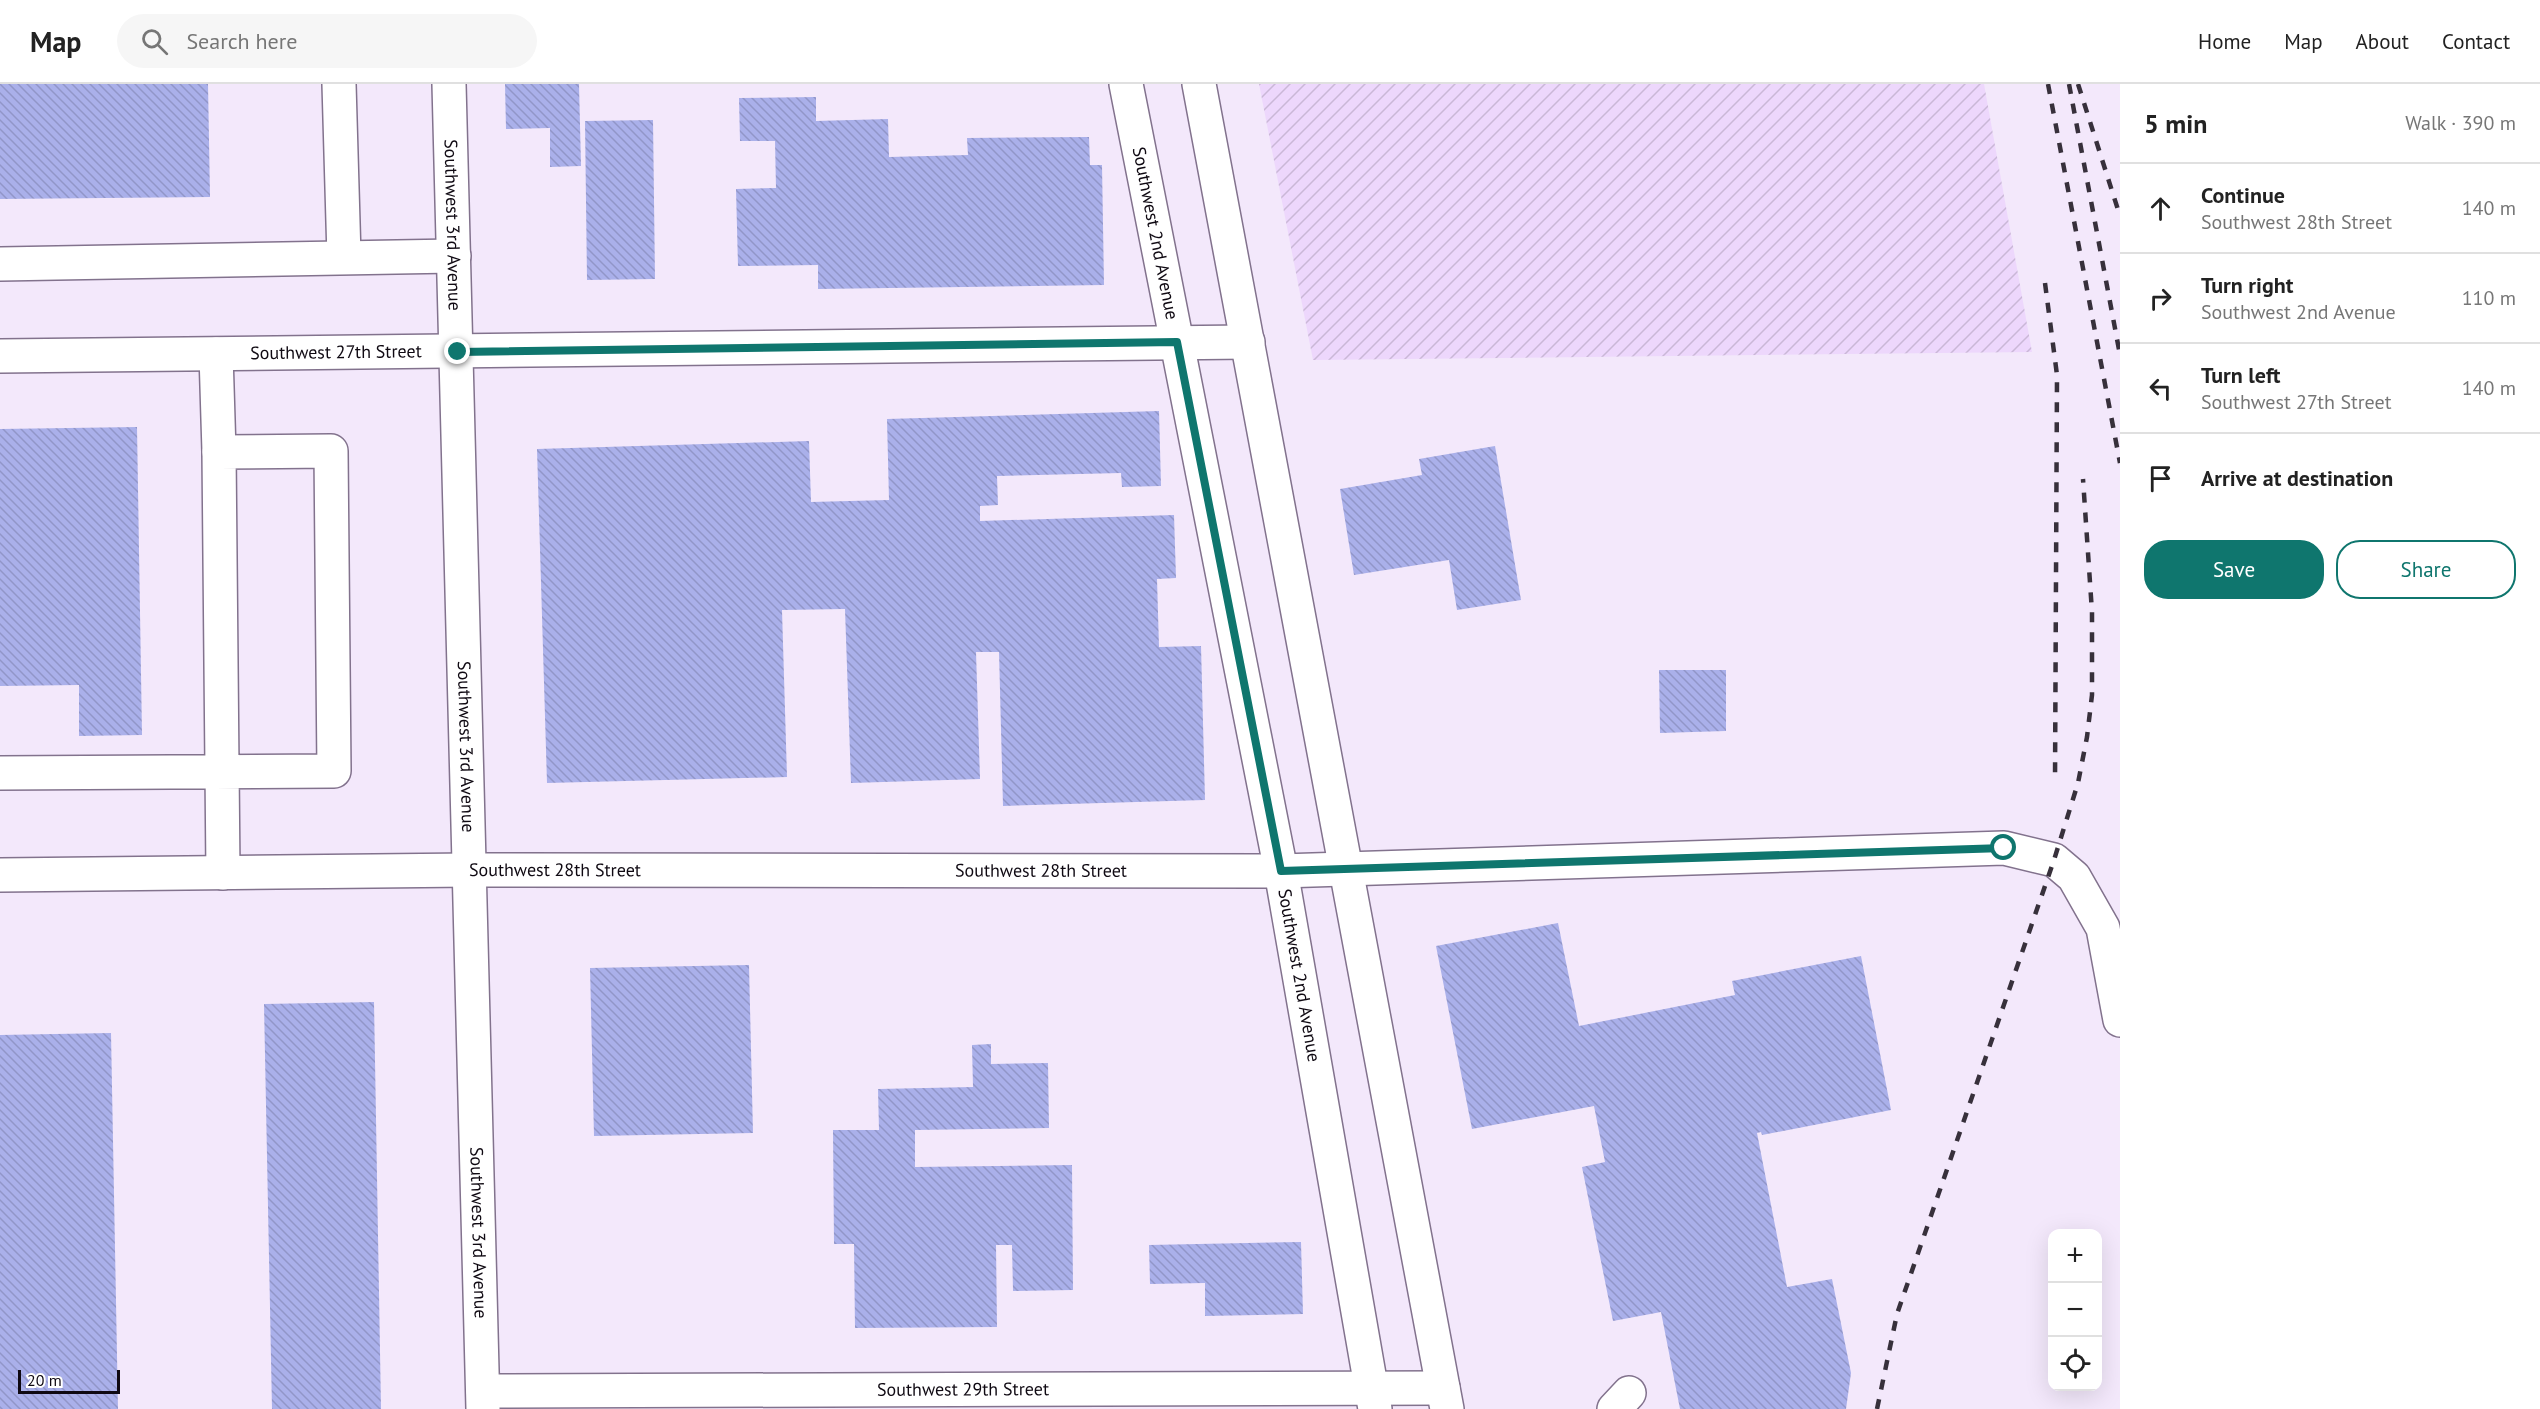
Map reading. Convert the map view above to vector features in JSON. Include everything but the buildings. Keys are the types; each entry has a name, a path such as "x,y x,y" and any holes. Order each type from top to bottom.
{"street":[{"path":"339,84 344,257"},
{"name":"Southwest 3rd Avenue","path":"449,84 458,352 483,1400"},
{"name":"Southwest 2nd Avenue","path":"1126,84 1281,871 1373,1399"},
{"path":"1199,84 1344,869 1445,1398"},
{"path":"0,264 454,256"},
{"name":"Southwest 27th Street","path":"0,356 1248,342"},
{"path":"216,354 223,873"},
{"path":"0,773 334,771 331,451 219,452"},
{"name":"Southwest 28th Street","path":"0,875 470,870 1281,871 2004,848 2054,860 2074,877 2103,928 2120,1020"},
{"name":"Southwest 29th Street","path":"483,1400 1445,1398"}],"shaded area":[{"path":"1259,84 1984,84 2032,352 1313,360"}],"railway":[{"path":"2048,84 2120,463"},
{"path":"2069,84 2120,355"},
{"path":"2078,84 2120,216"},
{"path":"2045,283 2057,375 2055,782"},
{"path":"1877,1409 1897,1314 2054,860 2078,783 2092,695 2092,612 2083,479"}],"route":[{"path":"458,352 1177,342 1281,871 2004,848"}]}
